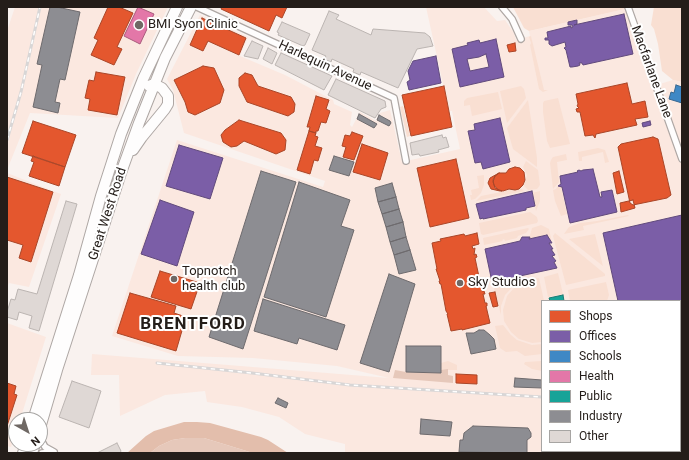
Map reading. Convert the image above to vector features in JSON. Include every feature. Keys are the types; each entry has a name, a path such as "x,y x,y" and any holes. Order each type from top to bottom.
{"highway":[{"name":"Great West Road","path":"36,412 79,275 101,196 134,99 177,7"},
{"name":"Great West Road","path":"45,412 122,170 154,84 191,7"},
{"path":"122,170 142,137 168,104 168,96 165,91 154,84 146,88 134,99"}],"street":[{"name":"Harlequin Avenue","path":"198,7 394,98 406,161"},
{"path":"502,7 512,19 519,39"},
{"name":"Macfarlane Lane","path":"628,7 682,160"},
{"path":"42,453 54,452 48,449"}],"shaded area":[{"path":"15,7 168,7 136,74 118,118 30,113 7,170 7,31"},
{"path":"426,7 484,7 497,21 505,20 514,33 516,40 530,36 529,31 625,9 653,86 673,80 682,82 682,453 345,453 345,444 305,434 279,417 242,407 207,402 205,391 165,395 120,416 119,375 91,375 92,354 389,378 337,366 253,358 178,356 112,336 177,140 323,187 325,181 184,133 173,90 167,79 200,15 248,37 240,56 285,75 333,100 334,104 352,112 350,125 352,127 360,112 376,121 380,113 390,110 402,162 460,149 452,111 449,111"},
{"path":"513,7 625,7 625,9 529,31 524,28"},
{"path":"654,7 682,7 682,82 673,80 662,71 658,44 654,29 651,25"},
{"path":"531,36 544,90 548,90 543,92 539,89 530,45 531,43 529,37"},
{"path":"521,86 524,89 526,98 507,123 500,91"},
{"path":"498,92 502,109 472,116 470,105 464,106 464,101 467,98"},
{"path":"558,98 570,144 550,148 547,141 543,103 544,101"},
{"path":"528,100 537,167 513,149 507,128"},
{"path":"403,106 410,136 407,137 400,107"},
{"path":"598,148 605,150 609,162 605,163 603,152 582,157 582,161 579,161 578,152"},
{"path":"566,154 567,160 557,162 559,182 553,189 550,163 551,160 553,157"},
{"path":"526,161 538,170 540,185 537,189 528,190 524,186 527,175 523,167"},
{"path":"7,173 61,194 29,287 9,283 7,288"},
{"path":"484,175 484,185 481,193 475,199 471,200 471,190 479,188 477,176"},
{"path":"558,186 561,187 567,214 561,216 555,201 553,190"},
{"path":"520,188 524,191 476,201 481,196 509,189 515,190"},
{"path":"540,191 540,201 536,211 532,193"},
{"path":"530,212 537,217 537,223 483,235 481,234 479,223"},
{"path":"629,216 583,226 584,230 564,234 569,227 580,223"},
{"path":"541,225 549,229 552,243 546,235 529,239 532,228"},
{"path":"529,229 526,233 518,236 517,238 505,241 504,239 502,240 503,241 484,245 483,238"},
{"path":"555,233 605,274 605,276 566,285 553,236"},
{"path":"595,234 603,266 569,239"},
{"path":"558,273 563,294 548,297 544,277"},
{"path":"539,278 544,300 541,300 541,342 532,343 519,339 511,332 504,321 503,310 507,296 515,287 526,280"},
{"path":"517,282 505,295 501,306 501,315 494,288"},
{"path":"606,282 609,295 607,300 570,300 568,290"},
{"path":"7,323 46,337 23,412 8,412 7,446"},
{"path":"503,325 517,340 532,345 541,344 541,354 525,356 517,351 506,352 500,348 495,326"},
{"path":"448,361 457,365 457,370 441,370 441,363"},
{"path":"541,361 541,371 532,369 524,364 525,362"},
{"path":"448,369 448,375 453,376 453,383 393,378 395,370 406,372 440,373 441,370"},
{"path":"184,422 210,423 261,437 288,453 253,453 204,438 185,438 172,440 159,446 150,453 127,453 154,431"},
{"path":"204,438 253,453 150,453 159,446 172,440"}],"building: Shops":[{"path":"108,7 119,7 133,13 117,47 122,49 114,65 91,55 98,40 94,38"},
{"path":"222,7 287,7 282,18 276,15 269,31 221,9"},
{"path":"202,18 246,38 239,55 208,41 203,51 190,45"},
{"path":"515,43 516,51 509,52 507,45"},
{"path":"203,66 214,68 224,90 220,103 195,115 188,112 185,102 174,80"},
{"path":"96,72 125,77 117,115 88,110 90,99 85,98 89,80 94,81"},
{"path":"245,73 252,75 258,86 291,97 295,104 294,112 288,116 247,102 239,86 239,78"},
{"path":"627,83 632,104 645,101 648,117 635,119 637,125 596,134 595,138 593,135 585,136 580,112 577,112 576,109 579,108 577,106 576,94"},
{"path":"444,86 452,127 411,136 402,95"},
{"path":"316,96 329,100 326,109 330,111 326,123 321,122 316,133 309,131 310,127 307,127"},
{"path":"239,120 281,133 286,140 285,150 276,154 244,141 237,146 231,147 223,142 221,135 225,130"},
{"path":"33,121 76,135 65,167 22,153"},
{"path":"309,131 316,133 315,136 318,137 315,146 322,148 318,161 314,160 310,174 297,170"},
{"path":"352,132 363,136 354,160 343,157 346,147 342,146 345,135 350,136"},
{"path":"653,137 658,139 671,195 667,198 633,205 630,203 618,147 621,144"},
{"path":"362,144 388,153 380,180 353,172"},
{"path":"33,156 65,167 59,186 29,176 34,162 31,161"},
{"path":"456,159 469,218 430,227 417,168"},
{"path":"515,167 520,168 524,172 525,180 523,185 519,189 515,190 498,190 494,185 493,180 495,176 499,173 506,173 509,169"},
{"path":"619,171 624,192 617,194 613,173"},
{"path":"499,173 495,176 493,182 495,188 502,191 491,189 488,183 490,178"},
{"path":"7,177 53,192 31,262 19,258 23,245 7,240"},
{"path":"633,200 635,208 621,212 620,203"},
{"name":"Sky Studios","path":"477,233 479,244 472,246 473,249 475,248 474,255 476,254 477,257 475,258 482,291 484,291 485,294 483,294 485,303 487,303 486,306 490,323 462,330 451,331 441,284 436,269 432,243 441,241 440,239"},
{"path":"160,271 200,283 191,309 151,297"},
{"path":"495,292 498,306 493,307 489,293"},
{"path":"130,293 176,306 174,313 186,317 176,351 117,333"},
{"path":"456,374 477,375 477,384 456,383"},
{"path":"7,383 16,386 14,394 17,395 12,412 8,412 7,426"}],"building: Offices":[{"path":"624,14 633,54 583,65 582,63 579,63 580,65 578,66 570,67 566,50 564,48 566,47 565,42 552,46 549,44 549,40 545,40 545,38 548,38 547,32 571,26 571,28 573,27 572,25 568,25 568,22 577,20 577,24 574,25"},
{"path":"496,39 504,77 460,87 452,49 468,45 467,43 479,40 480,43","holes":["486,54 489,67 470,71 467,59"]},
{"path":"436,56 441,83 409,90 407,82 410,80 408,71 413,61"},
{"path":"500,118 510,162 483,169 481,162 475,163 468,131 475,130 474,124"},
{"path":"650,121 651,125 643,127 642,123"},
{"path":"179,145 223,158 210,199 166,186"},
{"path":"593,169 600,197 602,197 601,192 612,190 617,212 570,223 562,187 558,186 561,184 560,176 578,172 577,171 579,170"},
{"path":"532,191 535,206 526,208 526,210 480,219 476,204"},
{"path":"160,200 194,212 177,266 141,254"},
{"path":"682,215 682,359 681,300 618,300 603,233"},
{"path":"547,235 552,243 549,243 555,255 552,256 556,261 554,262 557,268 492,282 485,249 520,241 522,237 530,237 529,239"}],"building: Schools":[{"path":"676,85 682,87 682,103 669,99 671,92 674,93"}],"building: Health":[{"name":"BMI Syon Clinic","path":"138,7 154,14 140,44 124,36"}],"building: Public":[{"path":"563,295 564,300 550,300 549,298"}],"building: Industry":[{"path":"50,7 80,12 65,80 60,79 55,102 60,103 58,113 33,107 42,65 37,64"},
{"path":"359,114 377,124 374,128 357,119"},
{"path":"379,115 390,121 391,123 389,126 377,120"},
{"path":"334,156 354,162 349,176 329,170"},
{"path":"261,171 296,182 243,349 209,337"},
{"path":"299,182 350,200 341,226 354,230 326,317 264,297"},
{"path":"392,183 396,197 378,202 375,188"},
{"path":"396,197 399,209 382,214 378,202"},
{"path":"399,209 403,222 386,227 382,214"},
{"path":"403,222 406,237 390,242 386,227"},
{"path":"406,237 410,250 394,255 390,242"},
{"path":"410,250 416,270 399,274 394,255"},
{"path":"389,274 415,284 389,372 360,363"},
{"path":"263,299 345,325 337,350 299,338 297,344 254,331"},
{"path":"479,330 484,330 494,339 496,349 471,354 466,333 474,333"},
{"path":"406,346 441,346 441,373 406,372"},
{"path":"515,378 541,380 541,388 514,387"},
{"path":"278,398 288,403 286,408 275,403"},
{"path":"421,419 452,422 450,436 420,434"},
{"path":"473,426 528,428 531,433 531,437 527,440 527,453 459,452 460,440 463,440 464,433"}],"building: Other":[{"path":"329,11 339,15 336,19 371,35 373,29 425,33 430,37 433,46 417,49 398,88 361,72 360,75 353,72 354,69 332,59 331,62 324,59 326,56 312,50"},
{"path":"282,22 310,34 305,45 303,46 278,35 279,33 277,32"},
{"path":"252,41 263,46 258,59 244,56"},
{"path":"268,48 277,53 272,64 263,59"},
{"path":"281,53 332,76 324,90 275,65"},
{"path":"336,79 385,101 386,107 381,109 375,118 328,95"},
{"path":"442,135 443,138 446,137 449,147 438,150 439,152 420,156 419,154 412,155 410,143"},
{"path":"66,201 77,204 39,331 29,328 32,316 19,312 17,320 7,317 7,312 11,299 15,300 18,289 37,294"},
{"path":"72,381 101,391 89,428 59,417"},
{"path":"117,443 121,451 120,453 97,453"}],"railway":[{"path":"7,140 21,92 40,7"},
{"path":"157,363 350,385 541,397"}],"place":[{"name":"BMI Syon Clinic","path":"139,25"},
{"name":"Topnotch health club","path":"174,279"},
{"name":"Sky Studios","path":"460,283"}],"district":[{"name":"BRENTFORD","path":"193,325"}]}
